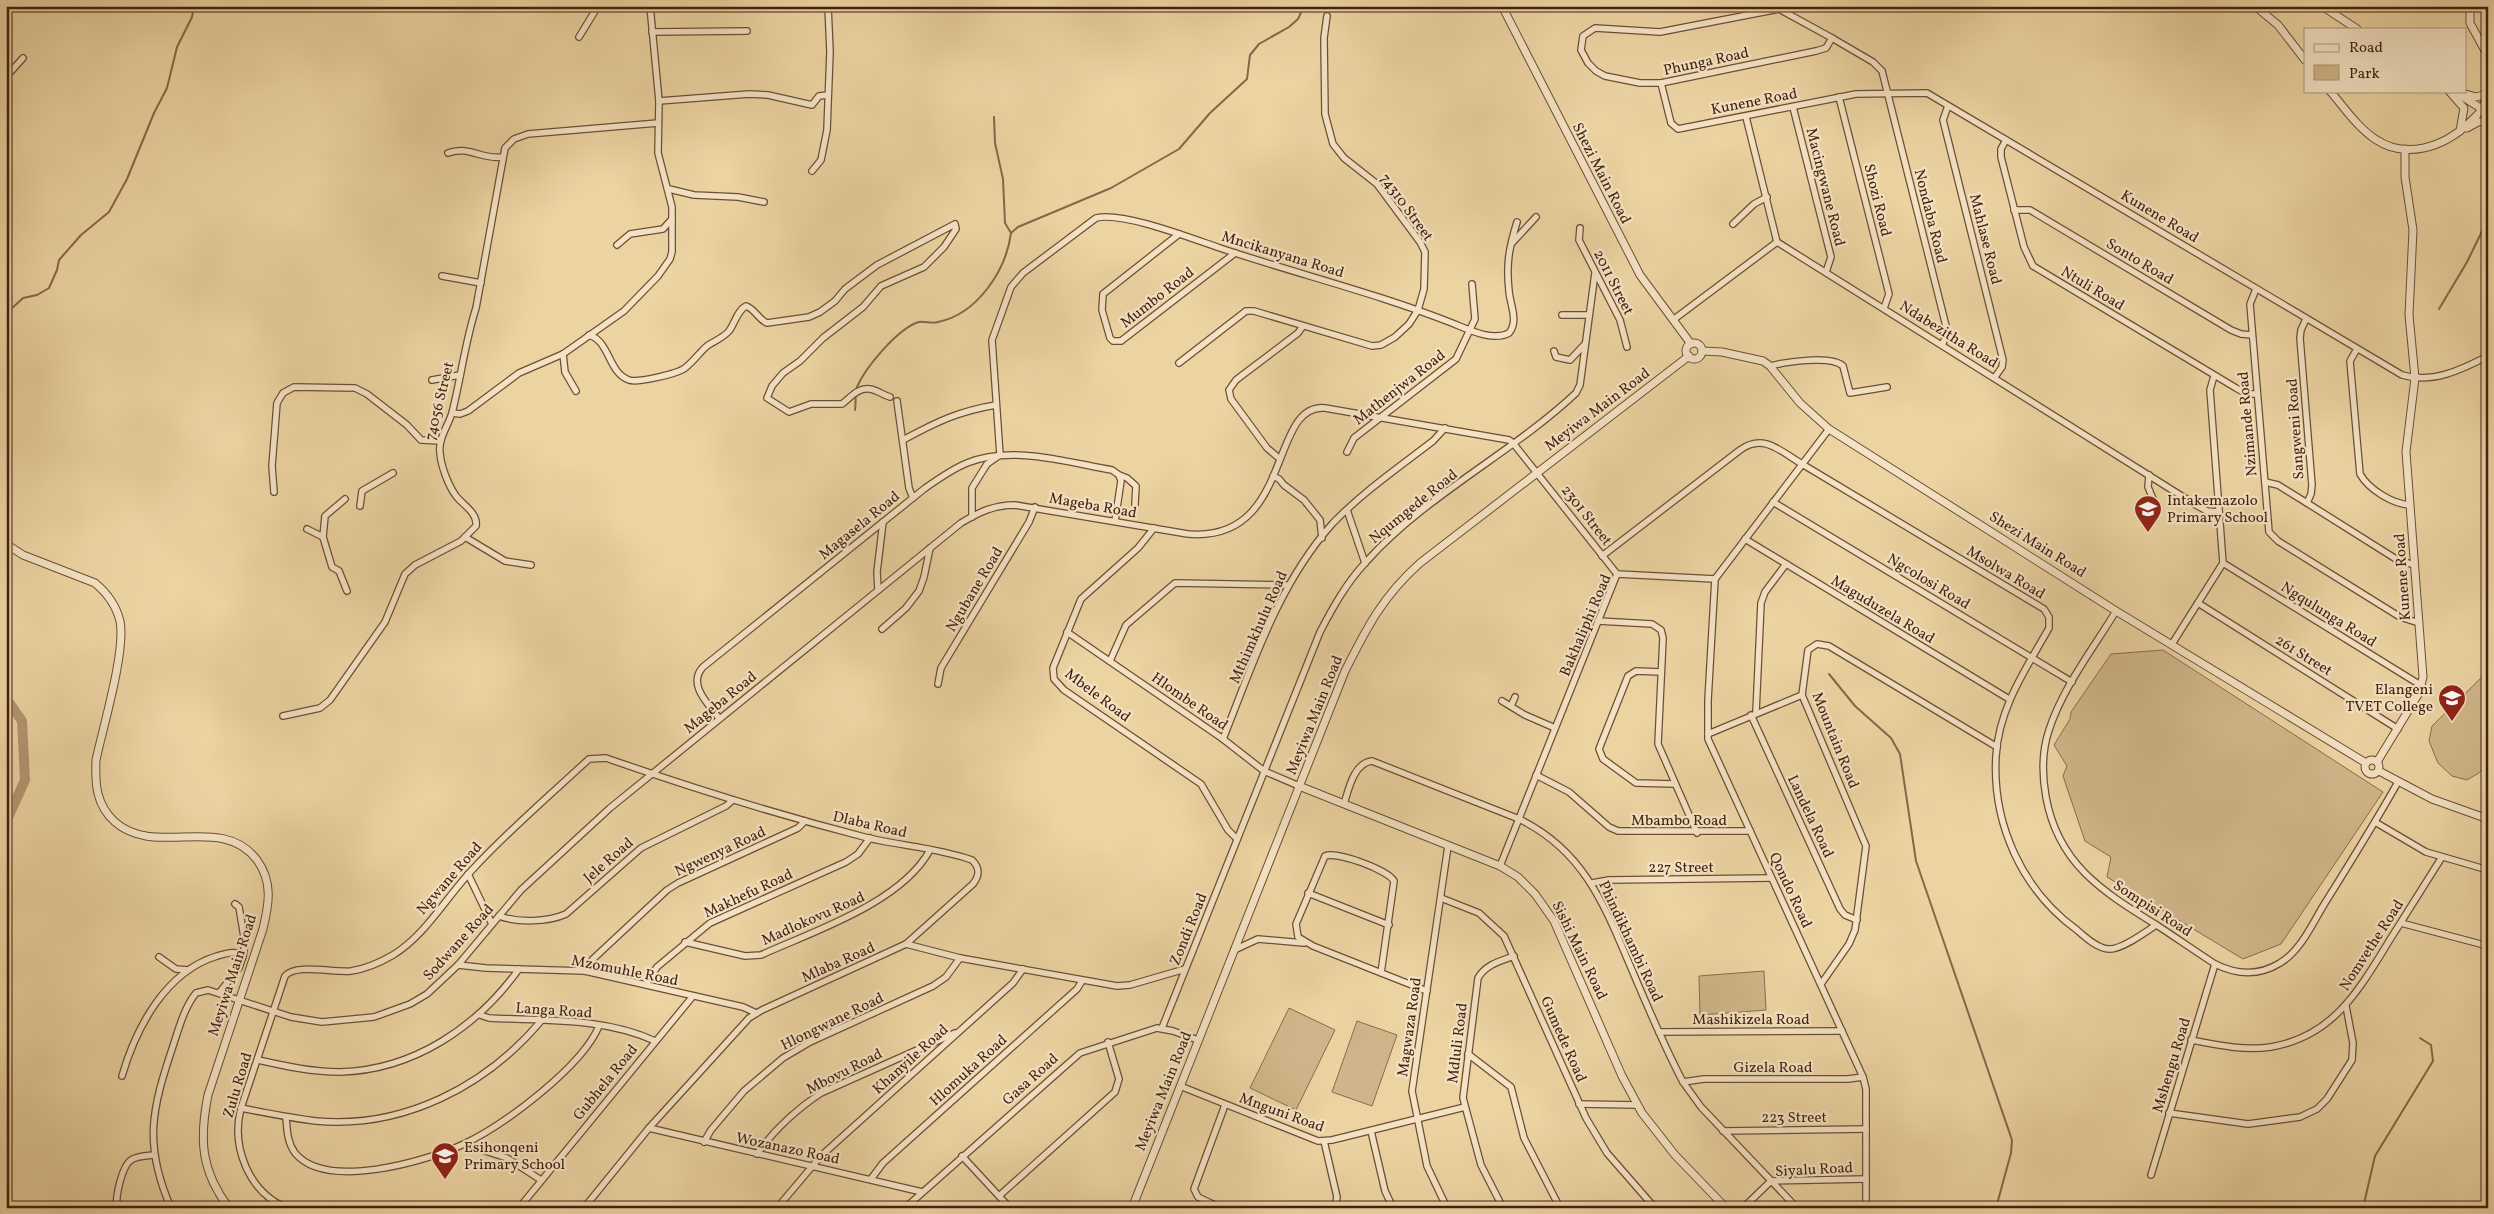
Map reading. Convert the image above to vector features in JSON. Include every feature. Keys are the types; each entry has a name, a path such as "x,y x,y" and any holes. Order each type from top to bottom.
{"street":[{"path":"579,37 598,6"},
{"path":"452,413 464,413 520,373 563,354 624,311 664,270 672,252 672,219 669,189 658,153 659,101 650,6"},
{"path":"812,171 821,160 824,151 830,45 828,6"},
{"name":"Shezi Main Road","path":"1502,6 1640,274 1691,344 1698,344 1702,351"},
{"path":"2255,6 2278,25 2304,59"},
{"path":"2322,6 2355,28"},
{"path":"2470,6 2470,23 2488,56"},
{"name":"Phunga Road","path":"1779,9 1832,38 1826,48 1821,50 1661,83 1620,80 1596,71 1588,64 1581,50 1583,36 1595,28 1660,32 1779,9"},
{"name":"74310 Street","path":"1327,16 1324,38 1325,109 1330,134 1340,154 1377,184 1424,248 1424,283 1418,310"},
{"path":"652,32 747,30"},
{"path":"1832,38 1879,67 1887,93"},
{"path":"6,77 23,58"},
{"name":"Kunene Road","path":"1661,83 1671,123 1675,128 1686,129 1864,93 1927,93 2396,372 2415,378 2454,372 2488,356"},
{"path":"2331,92 2375,139 2394,148 2429,147 2452,138 2473,124 2488,121"},
{"path":"2450,92 2464,108 2460,131"},
{"path":"2457,92 2485,111"},
{"path":"2459,92 2476,97 2487,92"},
{"path":"2452,138 2485,111 2487,92"},
{"name":"Nondaba Road","path":"1887,93 1946,326 1947,334 1942,345"},
{"path":"659,101 750,94 812,105 819,96 828,95"},
{"name":"Shozi Road","path":"1839,97 1888,290 1889,298 1884,308"},
{"name":"Mahlase Road","path":"1948,106 1943,120 2003,360 2002,367 1995,377"},
{"name":"Macingwane Road","path":"1793,107 1831,257 1826,272"},
{"path":"1673,320 1777,242 1746,117"},
{"name":"74056 Street","path":"466,538 472,532 477,522 472,512 456,496 449,484 442,462 440,441 452,413 481,283 502,156 509,143 519,136 658,123"},
{"name":"Ntuli Road","path":"2006,140 2001,149 2001,157 2027,257 2032,266 2214,376 2244,392 2257,394"},
{"name":"Kunene Road","path":"2405,149 2406,177 2413,230 2409,316 2415,378 2406,438 2422,686"},
{"path":"448,153 462,150 492,158 502,156"},
{"path":"669,189 694,195 764,202"},
{"path":"1733,224 1754,204 1766,197"},
{"name":"Sonto Road","path":"2014,210 2030,210 2231,330 2241,334 2252,335"},
{"name":"Mncikanyana Road","path":"1000,456 993,334 1007,296 1017,278 1096,218 1110,216 1179,234 1418,310"},
{"path":"1510,244 1536,218"},
{"path":"617,245 630,234 663,229 672,219"},
{"path":"1179,363 1246,310 1363,344 1377,346 1387,342 1406,328 1418,310 1471,330 1498,337 1504,336 1512,329 1513,312 1507,266 1510,244 1517,222"},
{"path":"589,335 599,340 621,375 629,381 642,381 678,371 685,368 707,347 726,334 736,321 740,311 746,306 752,308 760,320 766,323 811,316 826,309 846,289 878,265 955,224 956,229 944,248 919,270 881,286 863,306 823,338 800,361 783,373 772,386 767,398 789,412 811,404 842,404 857,391 870,389 890,397"},
{"name":"2011 Street","path":"1580,228 1580,240 1620,320 1628,347"},
{"name":"Mumbo Road","path":"1179,234 1103,294 1102,310 1110,338 1113,341 1121,341 1235,253"},
{"name":"Ndabezitha Road","path":"1777,242 2203,509 2219,512"},
{"name":"Nqumgede Road","path":"1237,839 1320,632 1338,600 1365,563 1396,533 1576,393 1580,385 1595,273"},
{"path":"442,276 481,283"},
{"name":"Mathenjwa Road","path":"1347,452 1354,438 1456,359 1475,319 1472,284"},
{"name":"Nzimande Road","path":"2256,289 2250,300 2252,335 2267,521 2272,536 2400,617 2419,623"},
{"path":"1562,314 1589,315"},
{"name":"Sangweni Road","path":"2306,319 2300,338 2312,485 2312,494 2307,503"},
{"path":"1280,459 1262,441 1231,399 1229,390 1236,380 1298,333 1303,326"},
{"path":"1554,351 1556,357 1570,360 1585,344"},
{"path":"1689,356 1686,349 1691,344"},
{"path":"2357,349 2350,361 2357,458 2360,474 2367,483 2396,503 2410,505"},
{"name":"Shezi Main Road","path":"1689,356 1698,357 1702,351"},
{"name":"Shezi Main Road","path":"1702,351 1756,358 1770,366 1800,403 1829,429 2116,611 2172,644 2291,720 2366,764"},
{"path":"563,354 565,372 576,391"},
{"name":"Meyiwa Main Road","path":"1132,1208 1345,671 1372,619 1392,591 1420,563 1689,356"},
{"path":"1770,366 1791,362 1836,362 1843,366 1850,393 1887,387"},
{"path":"432,380 460,375"},
{"path":"2172,644 2223,562 2210,390 2210,384 2214,376"},
{"path":"274,492 272,466 277,403 283,393 294,387 355,388 381,405 421,440 440,441"},
{"path":"897,401 909,488 913,498"},
{"path":"903,440 945,417 966,410 996,405"},
{"name":"Mageba Road","path":"651,773 930,548 972,516 998,506 1035,507 1198,534 1226,530 1250,516 1264,498 1296,422 1314,408 1504,438 1513,442"},
{"name":"Mthimkhulu Road","path":"1223,739 1272,616 1288,585 1322,538 1347,510 1433,441 1445,428"},
{"path":"1715,579 1829,429"},
{"path":"1513,442 1537,472"},
{"name":"Msolwa Road","path":"1602,556 1751,442 1767,444 2047,612 2050,620 2049,628 2009,699 1997,747 1998,796 2007,837 2020,866 2046,904 2064,921 2105,949 2117,948 2156,925"},
{"path":"972,516 972,488 987,464 1000,456"},
{"name":"Magasela Road","path":"720,718 699,691 698,677 700,670 913,498 960,466 974,460 1000,456 1034,457 1112,470 1119,474"},
{"name":"2301 Street","path":"1537,472 1617,574"},
{"path":"360,506 362,491 394,473"},
{"path":"1119,474 1128,478 1136,486 1135,504"},
{"path":"1115,521 1121,482 1119,474"},
{"path":"2149,475 2148,486 2156,506"},
{"path":"1274,476 1279,478 1283,484 1311,507 1321,521 1322,538"},
{"path":"2265,482 2278,485 2396,559 2414,565"},
{"path":"345,500 326,516 323,537 332,567 339,571 346,591"},
{"name":"Ngcolosi Road","path":"1773,502 2072,682"},
{"name":"Ngubane Road","path":"938,684 940,668 1029,522 1035,507"},
{"path":"1347,510 1365,563"},
{"path":"878,590 876,572 883,522"},
{"path":"307,528 323,537"},
{"name":"Mbele Road","path":"1154,528 1138,548 1081,599 1052,674 1056,682 1201,784 1228,830 1237,839"},
{"path":"283,716 320,708 330,700 385,622 405,574 415,565 466,538 505,561 531,564"},
{"name":"Maguduzela Road","path":"1745,539 2009,699"},
{"name":"Meyiwa Main Road","path":"6,544 23,554 95,583 105,591 113,602 120,620 120,647 96,760 95,779 97,794 109,816 129,832 148,837 198,836 230,840 243,846 261,865 268,882 269,907 208,1095 202,1135 207,1167 215,1190 229,1208"},
{"path":"882,629 906,608 919,591 924,578 930,548"},
{"name":"Ngqulunga Road","path":"2223,562 2422,686"},
{"name":"Landela Road","path":"1786,564 1765,592 1761,603 1754,714 1840,909 1845,915 1857,920"},
{"name":"Bakhaliphi Road","path":"1500,866 1617,574 1715,579"},
{"name":"Qondo Road","path":"1715,579 1708,734 1713,753 1863,1077 1866,1089 1866,1208"},
{"path":"1110,661 1126,625 1175,583 1288,585"},
{"name":"261 Street","path":"2198,603 2398,728"},
{"name":"Sompisi Road","path":"2116,611 2072,682 2049,730 2044,756 2044,788 2051,819 2062,844 2085,875 2105,893 2216,964 2235,972 2255,973 2273,968 2290,956 2375,822 2398,782"},
{"path":"1598,621 1652,624 1659,627 1663,638 1658,744 1674,784 1697,832"},
{"name":"Hlombe Road","path":"1067,632 1223,739 1264,771 1299,786"},
{"name":"Mountain Road","path":"1820,984 1849,944 1857,920 1865,843 1802,695 1807,653 1814,645 1824,644 1997,747"},
{"path":"1662,672 1636,671 1628,676 1599,749 1603,758 1636,783 1674,784"},
{"path":"2422,686 2377,762 2379,771 2432,799 2488,819"},
{"path":"1708,734 1802,695"},
{"path":"1512,706 1515,697"},
{"path":"1502,701 1526,716 1556,728"},
{"name":"Ngwane Road","path":"274,1012 289,972 299,968 330,972 350,971 374,964 394,954 415,937 493,847 589,759 606,758 651,773"},
{"path":"2377,762 2372,760 2366,764 2366,771 2370,774 2379,771"},
{"name":"Phindikhambi Road","path":"1344,804 1357,770 1361,764 1372,761 1519,819 1542,831 1565,850 1592,883 1605,908 1683,1082 1701,1107 1797,1208"},
{"name":"Sodwane Road","path":"219,993 274,1012 322,1022 357,1021 410,1004 427,994 458,965 498,916 534,877 651,773"},
{"name":"Dlaba Road","path":"651,773 732,800 870,838 972,860 978,868 978,878 906,944"},
{"name":"Mbambo Road","path":"1536,775 1569,792 1614,830 1627,832 1750,831"},
{"name":"Sishi Main Road","path":"1299,786 1500,866 1518,878 1535,894 1554,920 1637,1105 1670,1148 1726,1208"},
{"name":"Jele Road","path":"498,916 510,919 552,919 566,914 641,848 726,806 732,800"},
{"name":"Ngwenya Road","path":"585,971 593,959 668,890 798,828 805,820"},
{"path":"2375,822 2415,847 2488,870"},
{"name":"Makhefu Road","path":"646,984 652,972 685,942 710,923 846,862 858,854 870,838"},
{"name":"Zondi Road","path":"1162,1028 1237,839"},
{"name":"Magwaza Road","path":"1447,1208 1427,1166 1416,1120 1412,1091 1448,846"},
{"name":"Madlokovu Road","path":"685,942 745,956 761,955 879,902 920,865 930,850"},
{"path":"1381,973 1394,881 1387,874 1330,854 1321,861 1308,893 1295,929 1298,937 1306,943 1381,973 1427,991"},
{"name":"Nomvethe Road","path":"2191,1040 2243,1048 2270,1047 2308,1035 2330,1020 2346,1006 2364,982 2442,857"},
{"path":"468,874 492,924"},
{"name":"227 Street","path":"1592,883 1609,880 1771,878"},
{"path":"1308,893 1389,925"},
{"name":"Gumede Road","path":"1440,898 1473,910 1490,921 1504,936 1579,1104 1607,1153 1655,1208"},
{"path":"171,1208 163,1190 154,1155 153,1126 155,1102 183,1017 196,993 208,990 219,993 239,968 243,956 244,943 239,907 235,904"},
{"path":"2400,923 2488,946"},
{"path":"1234,950 1258,939 1306,943"},
{"path":"906,944 960,958 1124,986 1185,969"},
{"name":"Mlaba Road","path":"584,1208 649,1128 708,1061 756,1013 906,944"},
{"path":"122,1076 132,1046 148,1016 168,989 199,963 231,953 243,956"},
{"name":"Mdluli Road","path":"1503,1208 1481,1165 1465,1106 1463,1087 1478,978 1488,966 1514,956"},
{"path":"159,957 176,969 189,970"},
{"name":"Hlongwane Road","path":"704,1142 711,1130 744,1091 782,1058 810,1042 933,986 946,977 960,958"},
{"name":"Mshengu Road","path":"2151,1175 2191,1040 2216,964"},
{"name":"Mzomuhle Road","path":"458,965 585,971 646,984 743,1008 756,1013"},
{"path":"258,1060 316,1071 342,1072 403,1060 426,1050 460,1031 480,1015 519,969"},
{"name":"Khanyile Road","path":"780,1207 811,1166 1013,983 1023,969"},
{"name":"Hlomuka Road","path":"870,1179 882,1164 1077,989 1082,980"},
{"name":"Gubhela Road","path":"519,1208 693,996"},
{"path":"2169,1113 2248,1124 2294,1118 2317,1109 2327,1098 2352,1060 2351,1028 2346,1006"},
{"name":"Zulu Road","path":"274,1012 241,1108 237,1130 244,1164 261,1190 287,1208"},
{"name":"Langa Road","path":"480,1015 488,1018 571,1021 599,1026 655,1041"},
{"path":"241,1108 318,1121 358,1120 389,1116 433,1102 467,1086 494,1067 516,1048 541,1020"},
{"path":"286,1117 287,1134 294,1152 306,1161 330,1171 360,1171 399,1165 464,1144 507,1120 558,1077 595,1035 599,1026"},
{"name":"Gasa Road","path":"905,1208 1072,1058 1108,1042 1149,1029 1162,1028 1198,1040"},
{"name":"Mashikizela Road","path":"1659,1032 1842,1031"},
{"name":"Mbovu Road","path":"758,1154 772,1135 811,1100 842,1083 923,1046 957,1033"},
{"path":"999,1196 1115,1092 1119,1080 1108,1042"},
{"path":"923,1046 930,1058"},
{"path":"1468,1054 1511,1087 1524,1138 1560,1208"},
{"name":"Gizela Road","path":"1683,1082 1704,1079 1848,1079 1863,1077"},
{"name":"Mnguni Road","path":"1180,1086 1313,1139 1324,1141 1416,1120 1465,1106"},
{"path":"1579,1104 1637,1105"},
{"path":"1221,1208 1198,1197 1194,1189 1225,1105"},
{"name":"Wozanazo Road","path":"649,1128 922,1192"},
{"name":"223 Street","path":"1723,1131 1866,1129"},
{"path":"1370,1131 1385,1191 1393,1208"},
{"path":"1324,1141 1337,1197 1335,1208"},
{"path":"464,1144 507,1158 541,1180"},
{"path":"117,1208 117,1192 126,1165 136,1158 154,1155"},
{"path":"962,1156 1010,1208"},
{"name":"Siyalu Road","path":"1744,1208 1771,1181 1866,1179"}],"green space":[{"path":"2163,650 2383,792 2281,944 2243,959 2107,877 2111,857 2085,841 2063,776 2067,766 2054,745 2070,719 2071,712 2111,654"},
{"path":"2488,671 2488,764 2479,773 2467,780 2452,776 2438,763 2429,741 2432,726"},
{"path":"1764,971 1766,1010 1700,1015 1699,976"},
{"path":"1289,1008 1335,1030 1296,1110 1250,1088"},
{"path":"1357,1021 1397,1035 1372,1106 1332,1092"}],"waterway":[{"path":"6,325 10,310 23,298 37,295 49,288 59,260 81,235 109,212 127,179 154,113 167,88 177,47 192,17 194,6"},
{"path":"855,410 856,389 861,379 892,340 919,322 936,323 952,317 965,310 977,300 996,276 1003,262 1011,233 1018,227 1111,188 1179,149 1210,113 1247,79 1250,55 1259,44 1289,27 1298,19 1304,6"},
{"path":"994,117 995,143 1003,179 1005,223 1011,233"},
{"path":"2439,309 2467,262 2488,219"},
{"path":"1829,674 1855,706 1891,738 1900,754 1916,861 2012,1140 2011,1153 1996,1208"},
{"path":"6,698 22,721 25,780 6,822"},
{"path":"2363,1208 2375,1156 2433,1061 2431,1045 2420,1038"}],"place":[{"name":"Intakemazolo Primary School","path":"2148,533"},
{"name":"Elangeni TVET College","path":"2452,722"},
{"name":"Esihonqeni Primary School","path":"445,1180"}]}
